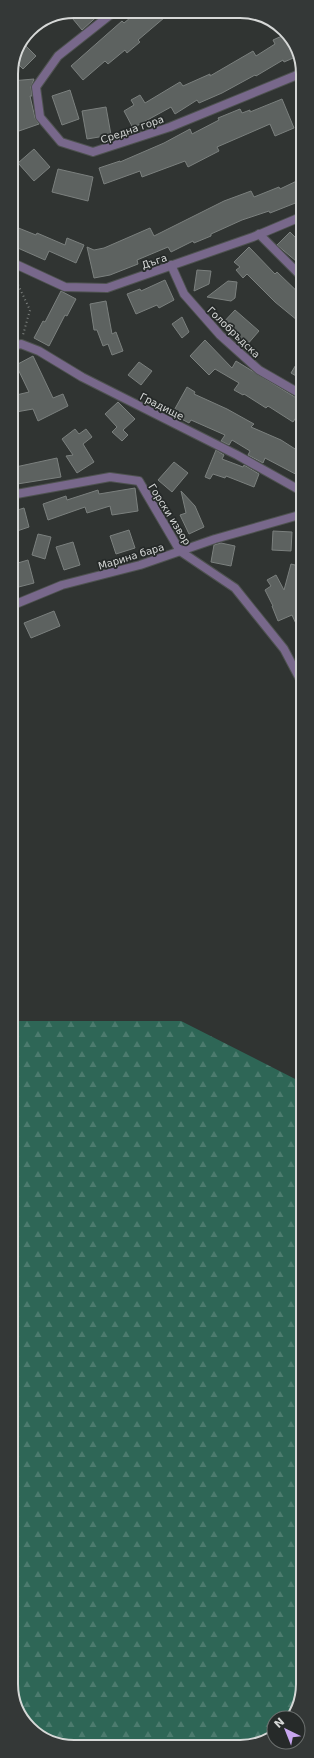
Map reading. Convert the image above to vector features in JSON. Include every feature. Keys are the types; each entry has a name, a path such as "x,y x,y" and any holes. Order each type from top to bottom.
{"street":[{"name":"Средна гора","path":"107,18 58,56 36,87 40,117 62,142 93,152 170,127 294,77"},
{"name":"Дъга","path":"18,265 65,288 107,288 259,234 296,219"},
{"path":"259,234 296,271"},
{"name":"Голобръдска","path":"171,266 184,294 220,335 259,370 296,391"},
{"name":"Градище","path":"21,344 39,351 82,377 237,455 296,488"},
{"name":"Горски извор","path":"18,494 110,477 138,481 180,551 235,588 284,648 296,671"},
{"name":"Марина бара","path":"18,603 62,586 140,565 180,551 296,516"}],"path":[{"path":"294,77 296,82"},
{"path":"18,285 30,310 21,344"}],"green space":[{"path":"18,1021 181,1021 296,1079 296,1684 290,1710 266,1710 266,1733 248,1740 74,1740 63,1739 46,1733 32,1721 22,1706 18,1692"}],"building":[{"path":"72,18 95,18 82,30"},
{"path":"130,18 164,18 138,40 140,42 127,53 125,50 108,64 105,61 83,80 71,66 122,21 124,23"},
{"path":"281,36 289,46 294,58 284,62 283,60 256,76 255,75 222,93 199,103 197,100 175,114 171,107 133,128 124,111 134,105 131,100 140,95 145,103 180,82 183,86 210,74 210,76 253,51 256,56 275,44 273,40"},
{"path":"26,46 36,56 23,69 19,65 22,52"},
{"path":"34,79 31,87 32,96 30,96 35,118 39,124 19,131 18,128 18,80"},
{"path":"70,90 79,119 62,125 52,96"},
{"path":"282,99 294,128 275,136 270,124 217,147 219,151 188,167 185,161 142,177 140,171 104,184 99,168 120,162 164,143 190,129 192,134 219,120 218,118 240,109 242,113 250,110 250,112"},
{"path":"106,107 111,135 87,139 82,111"},
{"path":"34,149 50,167 34,181 18,163"},
{"path":"58,169 93,177 88,201 52,192"},
{"path":"296,181 296,203 270,213 269,211 242,220 211,234 211,236 194,243 193,241 171,252 168,247 137,260 138,264 110,275 94,278 87,247 94,250 104,248 150,228 154,236 224,201 251,191 254,197 279,187 280,189"},
{"path":"18,228 36,235 37,233 65,245 67,238 84,245 76,263 49,251 45,260 18,248"},
{"path":"290,232 296,238 296,261 277,245"},
{"path":"249,247 275,274 277,272 296,290 296,319 275,302 247,274 243,278 236,270 240,267 234,262"},
{"path":"197,270 211,271 209,284 194,291"},
{"path":"165,280 174,300 159,308 157,305 136,314 127,294 140,289 141,291"},
{"path":"228,281 237,282 235,298 231,301 207,297"},
{"path":"61,291 76,299 67,316 65,315 49,346 34,338 43,321 45,322"},
{"path":"106,301 112,334 116,332 123,351 112,355 108,344 103,346 97,330 94,330 90,304"},
{"path":"235,310 259,331 246,346 233,334 234,333 221,325"},
{"path":"182,317 189,332 182,338 172,324"},
{"path":"205,340 232,368 236,361 296,398 296,418 293,422 268,406 266,408 244,394 243,395 234,390 239,383 215,369 209,375 190,356"},
{"path":"33,356 53,398 63,394 68,406 38,421 33,409 18,412 18,395 29,392 18,369 18,364"},
{"path":"139,362 152,371 141,385 128,375"},
{"path":"296,365 296,376 291,373"},
{"path":"187,387 195,392 194,394 227,409 254,424 251,427 281,440 296,450 296,474 265,458 263,463 248,455 250,451 232,440 229,445 221,441 225,435 191,420 189,423 172,414"},
{"path":"118,402 135,419 123,430 128,435 122,441 112,432 117,427 105,414"},
{"path":"75,429 79,434 86,429 92,437 83,444 94,462 77,473 66,456 73,455 62,439"},
{"path":"216,450 224,455 222,459 243,467 244,465 259,474 254,487 226,476 225,478 213,474 210,479 205,477"},
{"path":"57,458 61,477 18,484 18,466"},
{"path":"174,462 188,473 172,492 158,480"},
{"path":"135,488 138,511 112,515 110,506 87,513 85,507 48,520 43,504 66,496 67,500 98,490 99,494"},
{"path":"181,491 195,506 204,527 189,534 180,515 186,513"},
{"path":"24,508 29,527 18,531 18,510"},
{"path":"129,530 135,548 116,554 110,536"},
{"path":"273,531 292,532 291,551 272,550"},
{"path":"38,534 51,537 45,559 32,555"},
{"path":"73,542 80,565 64,570 56,547"},
{"path":"221,543 235,546 231,566 211,562 214,545"},
{"path":"28,560 34,583 18,587 18,563"},
{"path":"291,564 296,565 296,624 292,615 278,621 265,590 271,586 267,580 276,575 284,590"},
{"path":"54,611 60,626 31,638 24,623"}]}
